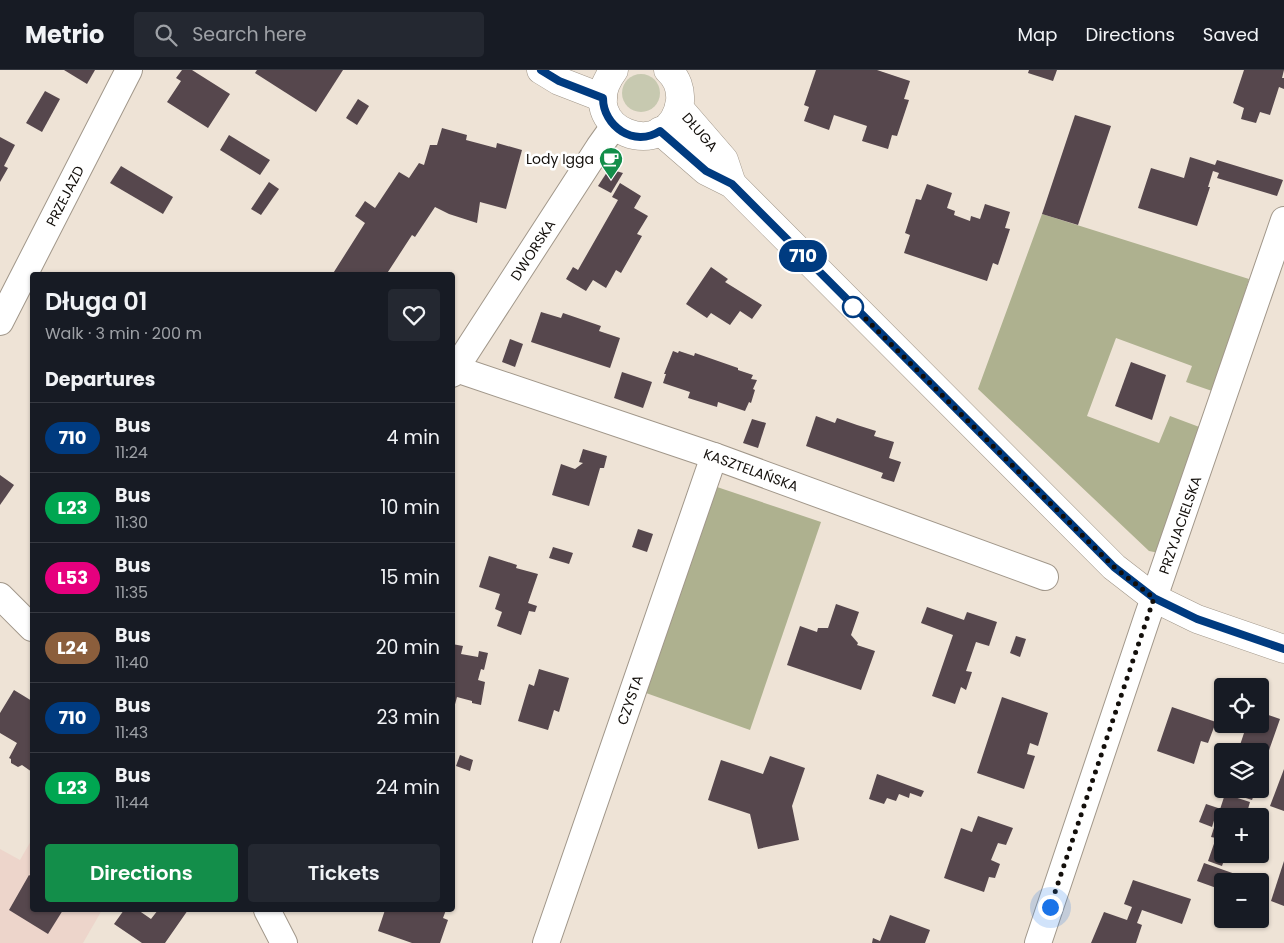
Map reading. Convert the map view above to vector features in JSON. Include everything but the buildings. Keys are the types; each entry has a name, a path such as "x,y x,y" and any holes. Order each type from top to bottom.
{"street":[{"name":"PRZEJAZD","path":"0,322 129,70"},
{"path":"542,70 559,81 603,98"},
{"path":"614,70 607,80 603,92 603,105 607,116 614,126 632,136 656,134 666,128 674,119 679,108 680,96 678,84 668,70"},
{"name":"DŁUGA","path":"679,108 724,160 732,184"},
{"name":"DWORSKA","path":"455,369 614,126"},
{"name":"DŁUGA","path":"660,131 706,171 732,184 1114,567 1154,598 1197,619 1284,650"},
{"name":"PRZYJACIELSKA","path":"1038,943 1284,220"},
{"name":"KASZTELAŃSKA","path":"455,371 714,456 1045,578"},
{"name":"CZYSTA","path":"546,943 714,456"},
{"path":"0,596 30,626"},
{"path":"268,912 284,943"}],"shaded area":[{"path":"30,842 30,912 101,912 83,943 0,943 0,849 20,860"}],"green space":[{"path":"641,74 654,80 660,93 654,106 641,112 628,106 622,93 628,80"},
{"path":"1042,214 1249,279 1215,392 1186,382 1192,366 1116,338 1087,416 1159,443 1170,416 1202,428 1159,553 1149,551 978,389"},
{"path":"717,487 821,522 750,730 646,693"}],"bus line":[{"name":"710","path":"541,70 570,86 603,98 603,105 607,116 612,124 622,132 632,136 644,136 656,134 660,131 685,155 706,171 732,184 1114,567 1154,598 1197,619 1284,649"}],"place":[{"name":"Lody Igga","path":"611,180"}],"route":[{"path":"853,307 847,300 1114,567 1154,598 1050,907"}]}
